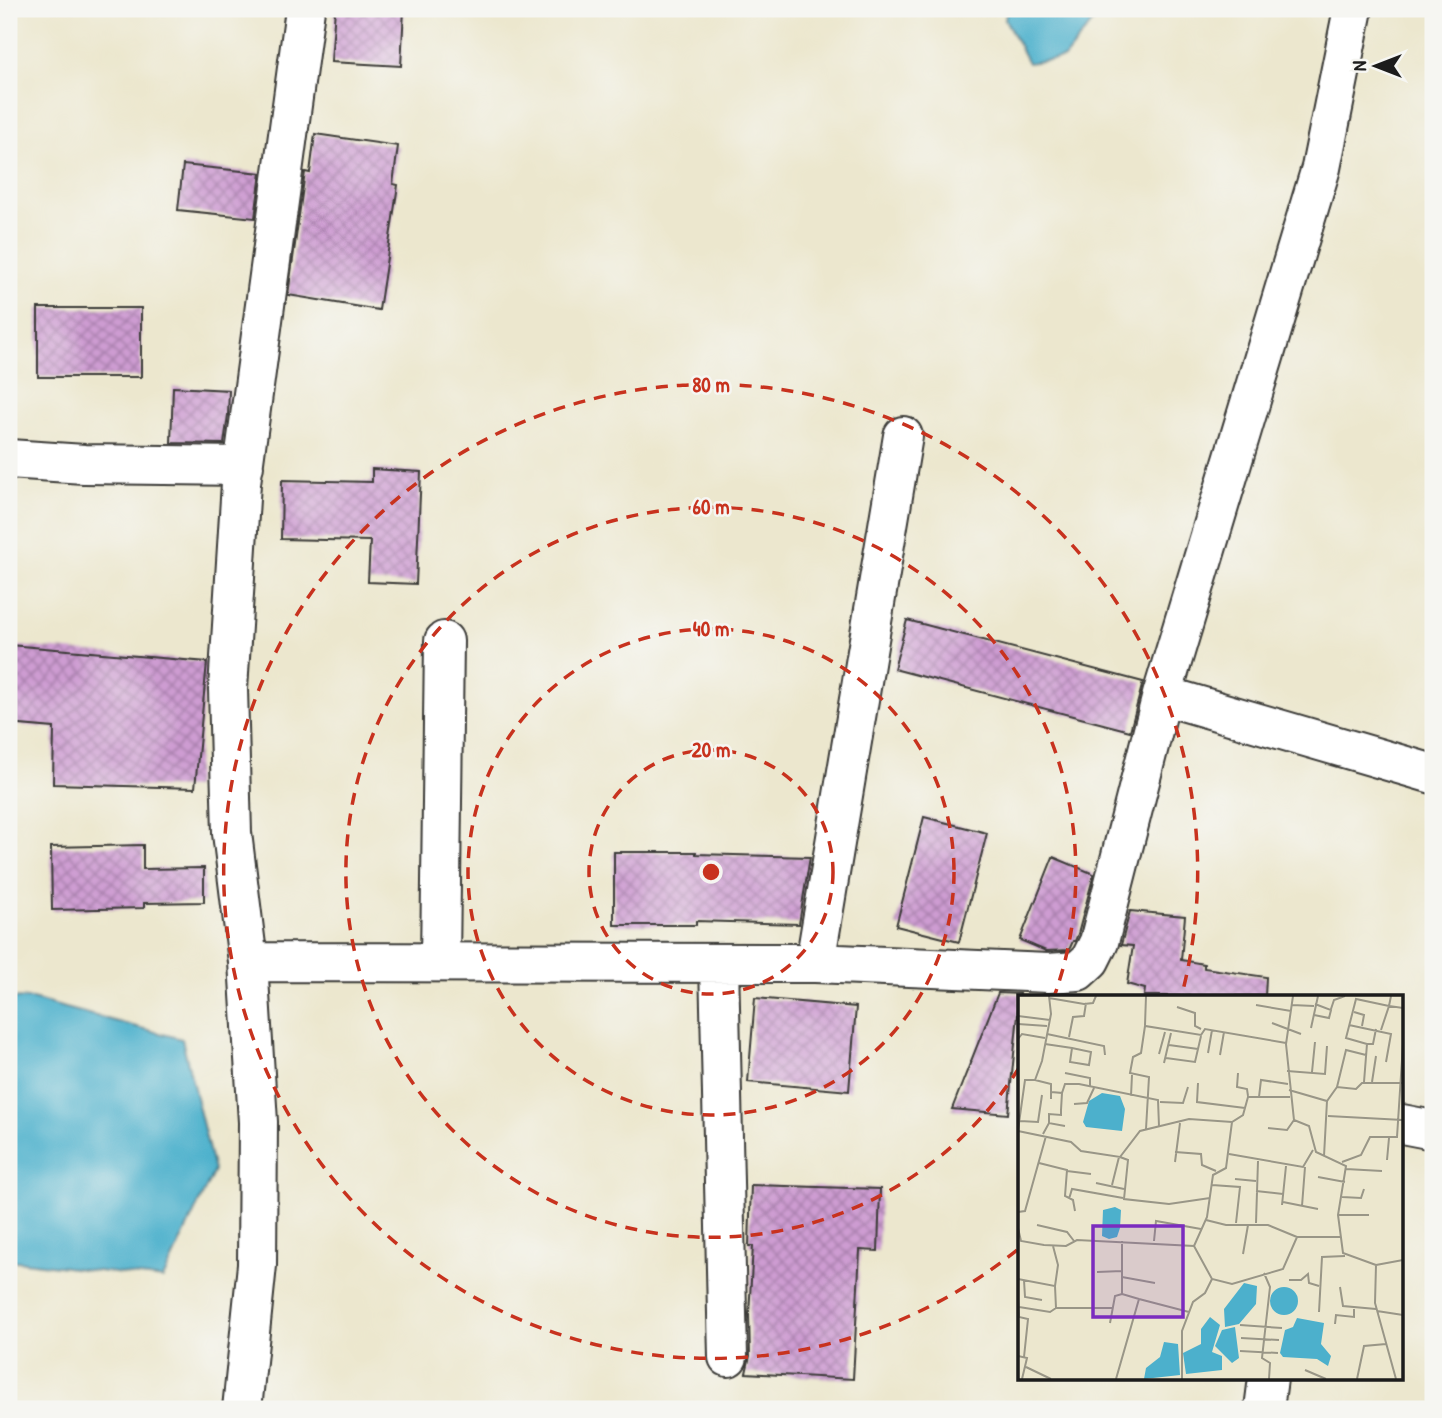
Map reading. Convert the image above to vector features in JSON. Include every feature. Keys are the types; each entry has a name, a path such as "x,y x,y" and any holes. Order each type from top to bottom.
{"street":[{"path":"242,1409 257,1265 258,1122 248,962 232,833 228,689 241,483 306,9"},
{"path":"248,962 815,963 1048,974 1081,984 1099,942 1162,695 1321,168 1353,9"},
{"path":"815,963 903,436"},
{"path":"9,459 84,464 244,466"},
{"path":"440,962 444,641"},
{"path":"1162,695 1433,774"},
{"path":"719,963 728,1357"},
{"path":"1404,1125 1433,1130"},
{"path":"1264,1409 1268,1380"}],"water":[{"path":"1007,9 1103,9 1064,58 1028,63 1005,19"},
{"path":"9,998 32,999 182,1039 214,1171 163,1279 9,1260"}],"building":[{"path":"335,9 404,9 401,66 331,62"},
{"path":"315,134 398,146 393,184 398,185 379,310 288,295 305,172 310,173"},
{"path":"183,165 261,173 255,218 178,210"},
{"path":"38,308 141,308 141,377 38,377"},
{"path":"173,387 229,390 224,444 171,443"},
{"path":"372,469 421,472 416,584 368,582 370,541 281,539 282,480 372,482"},
{"path":"907,620 1143,682 1130,731 894,669"},
{"path":"9,645 207,662 195,788 53,784 54,728 9,724"},
{"path":"924,817 987,833 959,942 896,926"},
{"path":"143,845 143,869 204,868 204,902 144,903 144,908 52,910 51,847"},
{"path":"614,852 810,857 799,924 696,921 696,925 614,925"},
{"path":"1053,857 1094,874 1078,934 1069,950 1046,951 1020,940"},
{"path":"1130,911 1185,916 1181,960 1204,964 1204,968 1266,977 1265,995 1144,995 1145,989 1127,984 1133,946 1121,945"},
{"path":"998,993 1020,994 1008,1114 952,1109"},
{"path":"755,998 856,1007 849,1091 748,1082"},
{"path":"751,1185 880,1189 878,1251 860,1250 853,1379 746,1373 750,1356 749,1314 753,1246 749,1246"}]}
